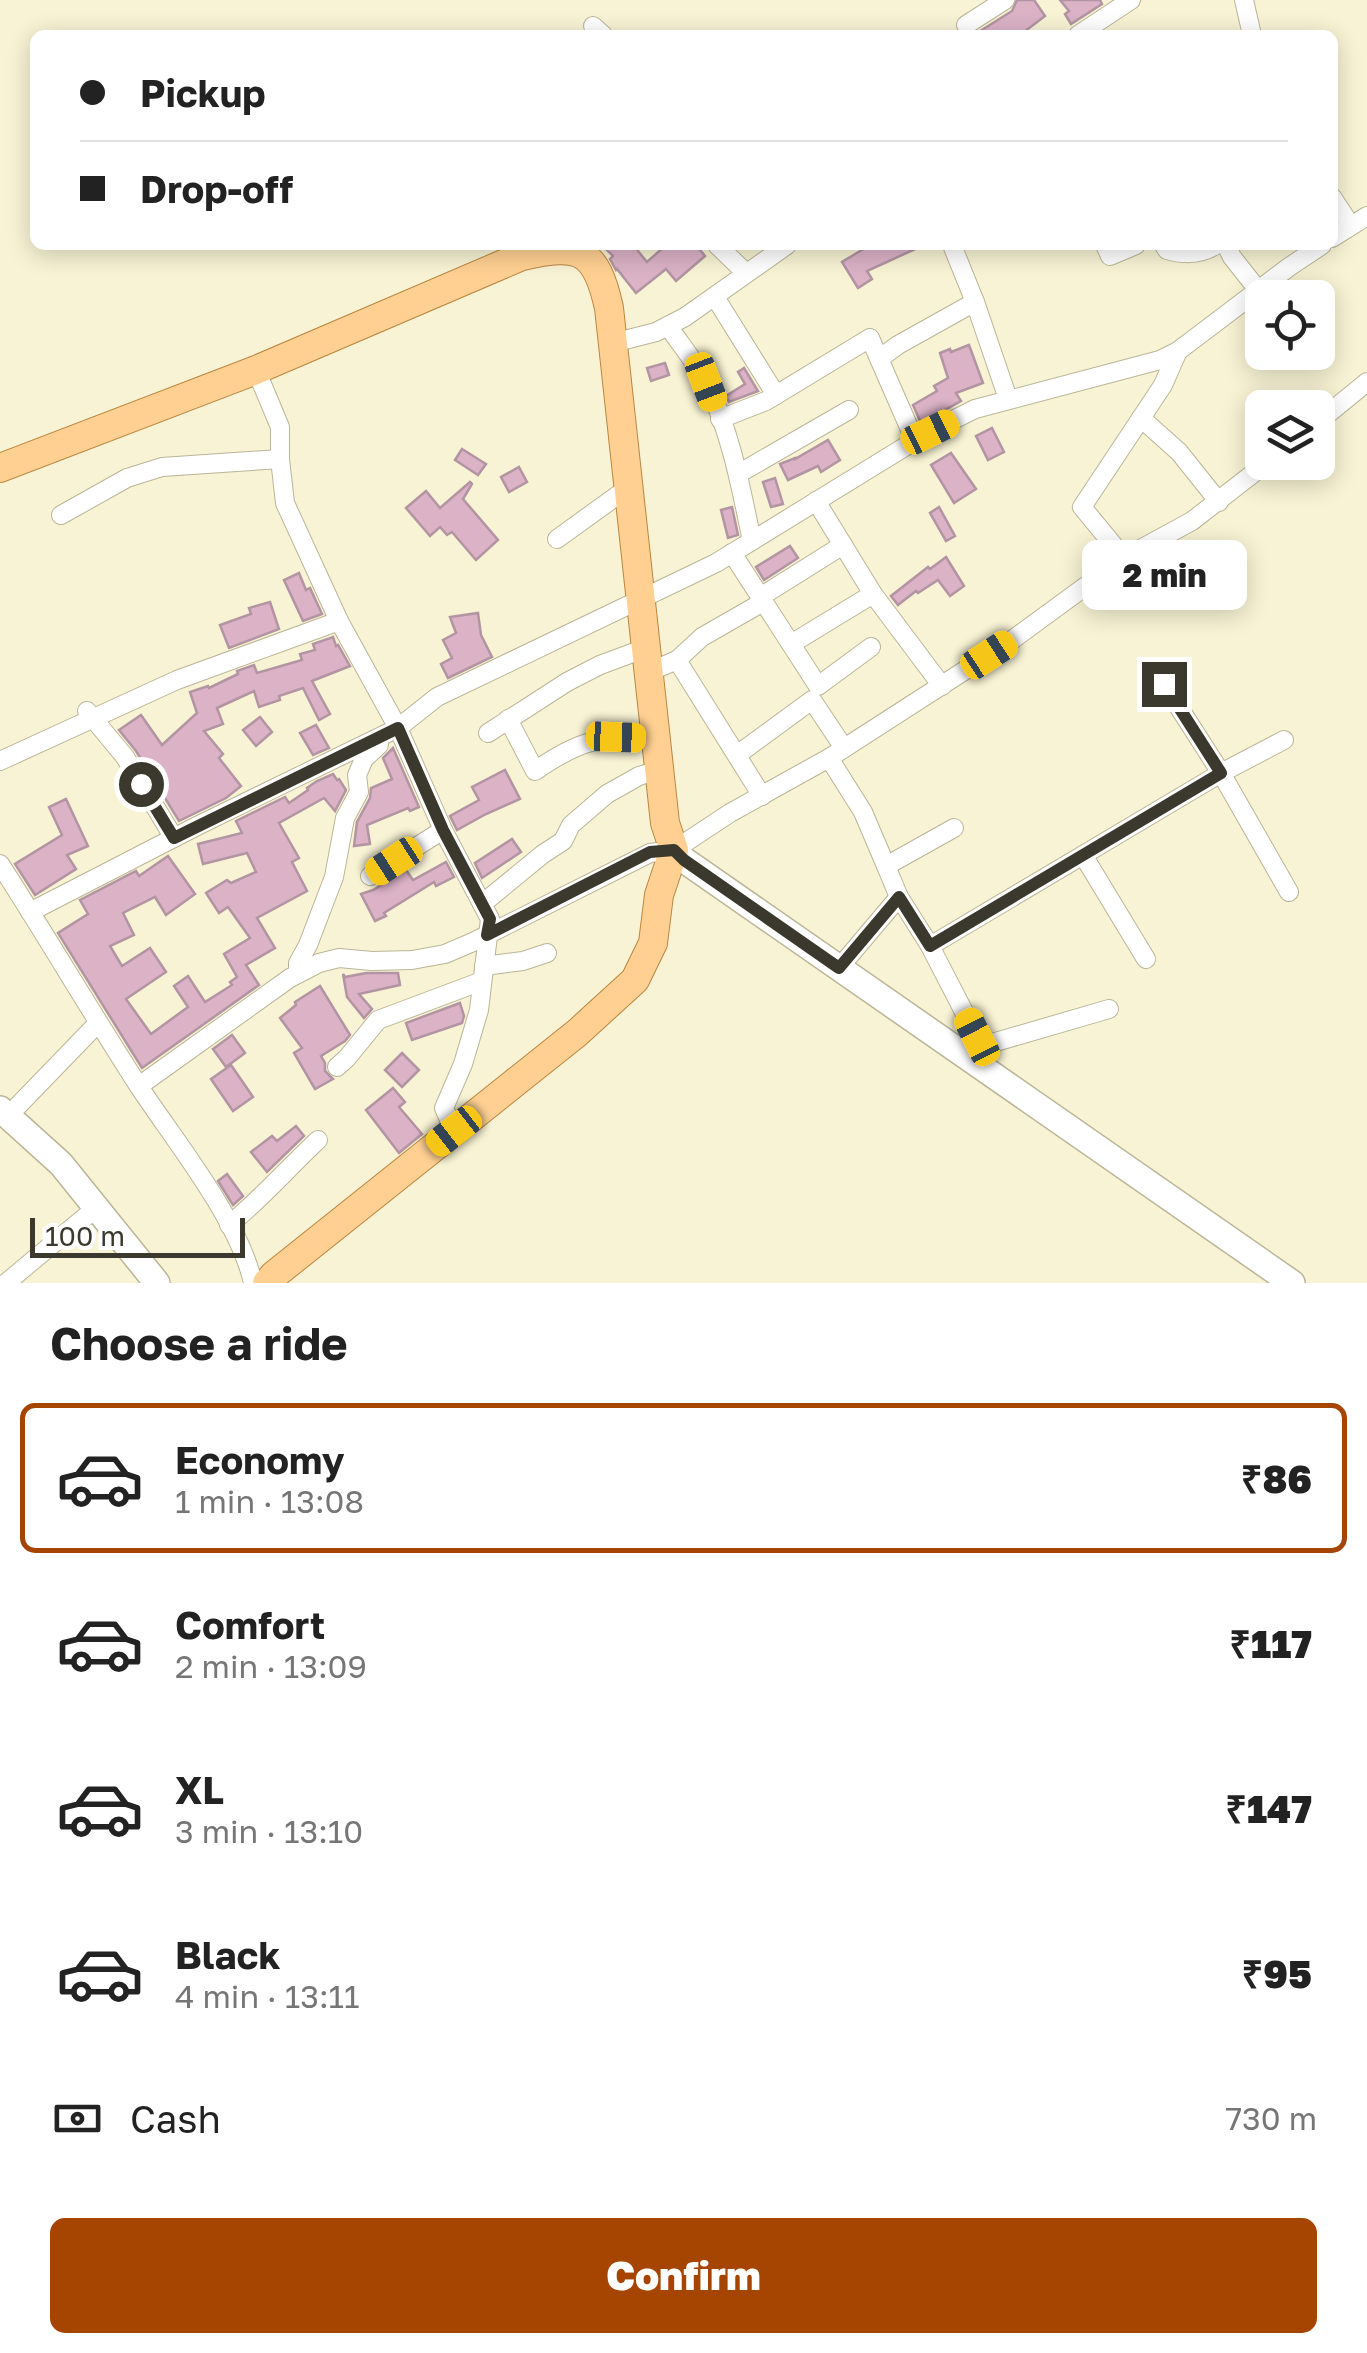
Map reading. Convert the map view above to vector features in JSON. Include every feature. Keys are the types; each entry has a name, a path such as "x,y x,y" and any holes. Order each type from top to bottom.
{"main road":[{"path":"0,468 256,370 470,276 547,250"},
{"path":"572,250 595,265 609,308 665,824 674,850 839,968 974,1054 1292,1283"},
{"path":"267,1283 578,1033 635,980 654,943 659,896 674,850"},
{"path":"4,1113 61,1164 157,1283"}],"street":[{"path":"966,25 1006,0"},
{"path":"1086,30 1131,0"},
{"path":"1244,0 1251,30"},
{"path":"1338,202 1362,220 1338,234"},
{"path":"613,343 668,326 715,296 741,260 772,250"},
{"path":"954,250 1008,399"},
{"path":"1167,250 1183,255 1208,250"},
{"path":"1228,250 1250,280"},
{"path":"1272,280 1315,250"},
{"path":"715,296 776,395"},
{"path":"298,974 298,963 334,877 346,818 359,792 357,776 364,758 437,697 732,553 915,440 975,409 1160,360 1178,351 1245,300"},
{"path":"879,359 898,344 975,302"},
{"path":"668,326 706,382 738,474 752,540"},
{"path":"720,420 766,401 870,338 915,440"},
{"path":"1124,558 1082,507 1163,385 1178,351"},
{"path":"256,370 280,427 285,503 339,621 398,728 443,830 490,919 479,1010 464,1064 444,1108 454,1131"},
{"path":"1335,408 1367,382"},
{"path":"738,474 849,410"},
{"path":"1141,418 1179,452 1218,502"},
{"path":"61,515 127,478 162,467 280,459"},
{"path":"139,1086 319,963 339,958 412,960 445,954 650,852 674,850 942,686 1124,558 1192,521 1246,480"},
{"path":"557,539 629,487"},
{"path":"816,501 873,594 942,686"},
{"path":"488,733 600,665 677,660 702,638 842,545"},
{"path":"732,553 818,686 870,647"},
{"path":"790,644 873,594"},
{"path":"0,761 89,713 339,621"},
{"path":"677,660 762,796"},
{"path":"1164,684 1221,773 1289,892"},
{"path":"737,755 812,700 899,897 930,946 977,1037 974,1054 1108,1010"},
{"path":"89,713 124,757 174,838"},
{"path":"508,719 535,771 579,744 616,737 656,738"},
{"path":"30,912 398,728"},
{"path":"930,946 1221,773 1284,740"},
{"path":"482,904 563,841 571,825 607,794 659,770"},
{"path":"886,866 954,828"},
{"path":"370,876 443,830"},
{"path":"1083,855 1146,959"},
{"path":"0,864 207,1188 249,1264 253,1283"},
{"path":"839,968 899,897"},
{"path":"336,1068 378,1020 483,973 547,953"},
{"path":"4,1113 98,1022"},
{"path":"229,1225 258,1202 318,1140"},
{"path":"6,1283 96,1208"}],"building":[{"path":"1017,0 1034,0 1045,16 1027,30 982,30 1012,11"},
{"path":"1060,0 1100,0 1102,4 1071,24 1065,14 1069,11"},
{"path":"607,250 637,250 647,262 660,250 700,250 705,256 676,281 666,269 636,293 616,270 610,259 613,256"},
{"path":"862,250 913,250 867,271 872,279 858,288 842,262"},
{"path":"969,345 983,383 956,393 961,401 921,423 913,405 937,391 934,386 948,378 940,353"},
{"path":"665,363 669,375 651,381 647,368"},
{"path":"744,368 758,391 729,402 726,396 745,384 738,372"},
{"path":"992,428 1004,452 988,460 976,436"},
{"path":"828,440 840,460 821,472 818,466 788,480 780,464"},
{"path":"462,449 486,464 478,475 455,460"},
{"path":"951,453 976,489 954,503 931,465"},
{"path":"519,467 527,482 509,492 501,477"},
{"path":"775,478 783,504 771,507 763,482"},
{"path":"470,482 463,499 498,540 476,560 452,532 447,535 440,527 430,536 406,508 426,491 440,508"},
{"path":"732,507 738,535 728,538 721,510"},
{"path":"939,507 955,536 946,541 930,513"},
{"path":"790,546 798,558 764,580 756,567"},
{"path":"946,557 964,586 950,596 938,580 898,605 891,596"},
{"path":"299,573 322,614 303,621 284,580"},
{"path":"270,602 279,629 229,648 220,625 251,614 249,608"},
{"path":"478,613 481,635 492,657 448,678 441,664 452,658 443,640 456,633 450,617"},
{"path":"333,637 350,666 312,681 330,714 319,720 303,688 259,707 254,691 217,708 223,724 204,731 241,786 226,798 179,821 119,730 141,715 162,745 197,713 190,692 209,688 254,665 257,673 302,660 300,654 315,650 313,644"},
{"path":"260,717 272,732 256,746 243,730"},
{"path":"316,725 329,748 313,755 300,733"},
{"path":"393,748 419,807 367,825 370,844 354,846 357,822 371,788 392,779 383,758"},
{"path":"505,770 520,799 457,830 450,816 479,800 472,787"},
{"path":"333,774 346,790 335,811 324,798 279,823 299,858 292,862 307,891 257,918 275,948 246,965 259,985 142,1068 58,933 88,914 80,900 136,871 139,876 168,856 195,894 166,915 155,897 123,913 134,935 110,946 122,966 150,948 166,972 126,999 151,1034 188,1007 174,986 188,976 205,1002 232,985 230,982 237,977 224,954 250,938 228,907 219,913 206,893 227,880 231,883 256,872 247,853 203,864 198,844 242,833 236,821 285,797 289,803"},
{"path":"66,799 88,846 67,855 76,869 35,895 15,864 62,835 49,807"},
{"path":"512,839 521,852 482,878 475,863"},
{"path":"446,862 454,877 436,886 434,882 375,921 361,894 406,870 413,880"},
{"path":"398,973 400,985 359,994 372,1009 364,1018 347,997 343,974 345,977"},
{"path":"320,986 350,1035 321,1056 325,1071 333,1079 315,1089 294,1053 302,1048 280,1018 295,1002"},
{"path":"460,1003 462,1023 412,1040 406,1023"},
{"path":"232,1035 245,1053 226,1067 213,1049"},
{"path":"402,1053 419,1070 402,1087 385,1070"},
{"path":"231,1065 253,1097 233,1111 211,1079"},
{"path":"393,1088 405,1102 399,1107 422,1134 399,1153 366,1110"},
{"path":"296,1126 304,1136 267,1172 251,1152 272,1136 277,1141"},
{"path":"227,1174 243,1196 233,1205 218,1181"}],"route":[{"path":"141,784 174,838 398,728 443,830 490,919 487,935 650,852 674,850 839,968 899,897 930,946 1221,773 1164,684"}]}
